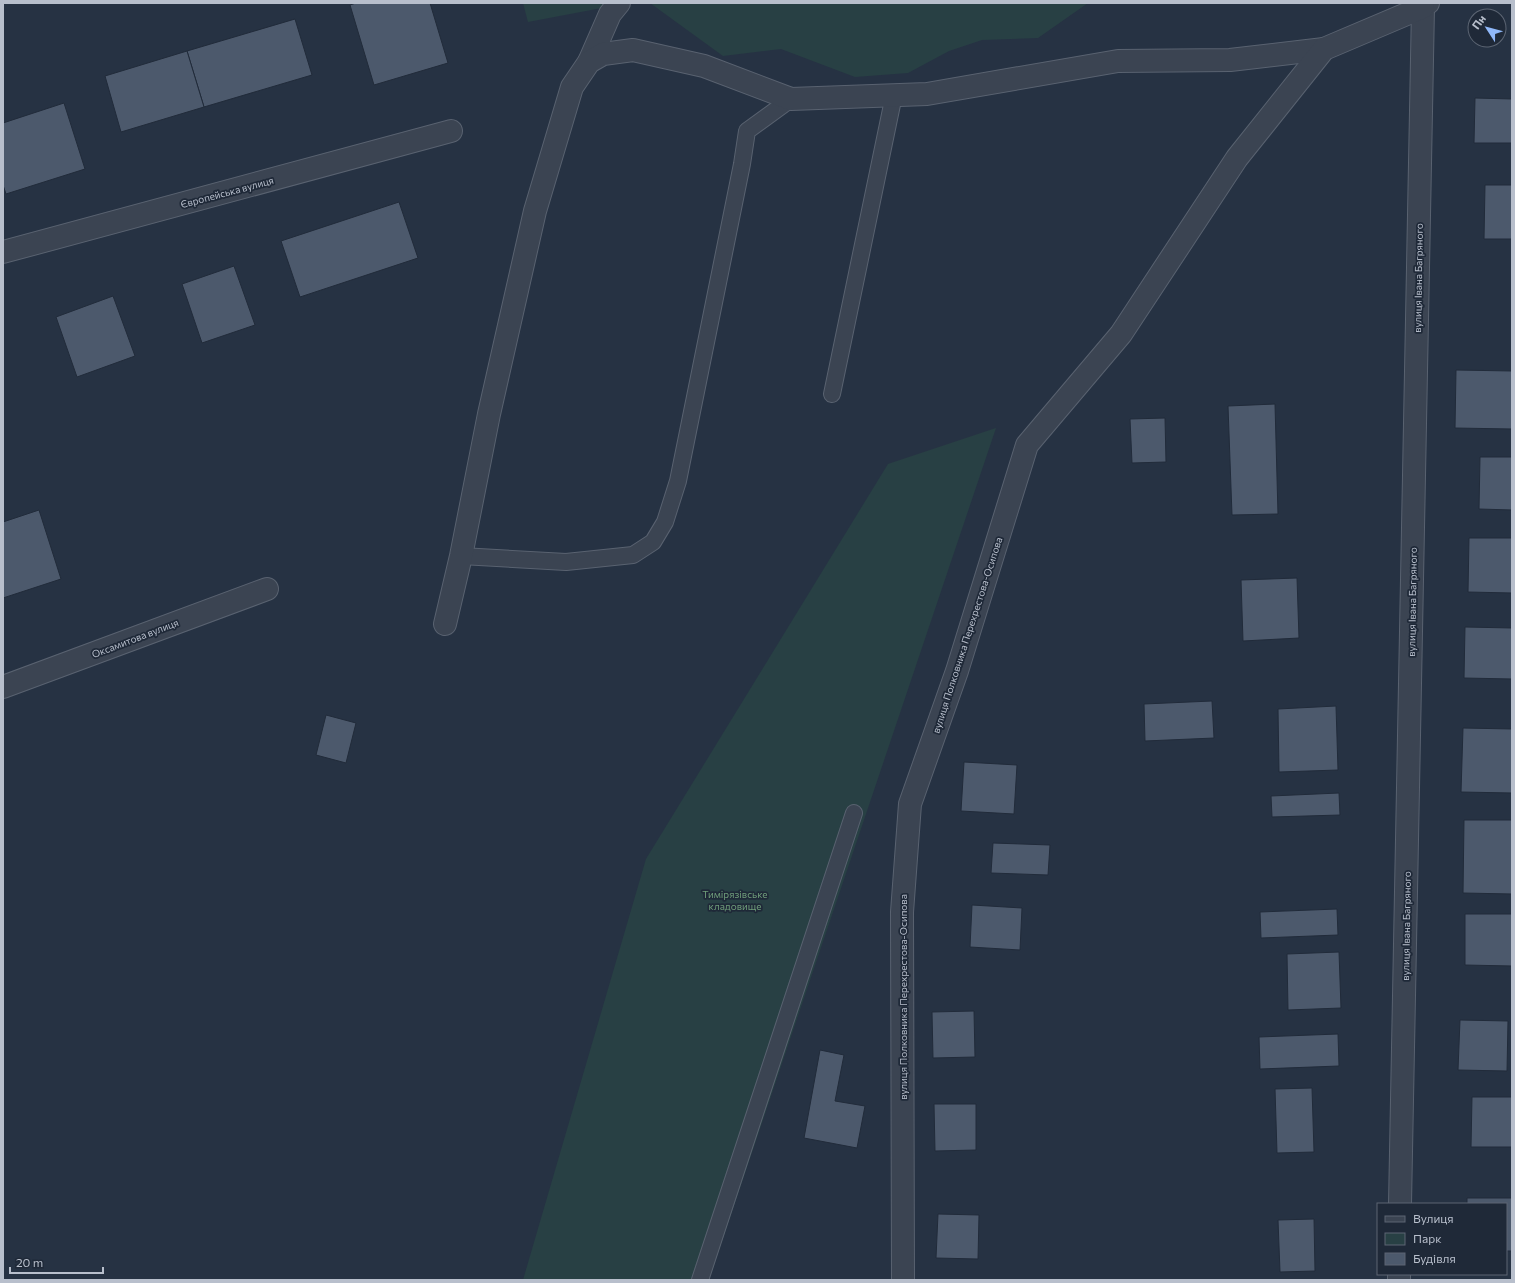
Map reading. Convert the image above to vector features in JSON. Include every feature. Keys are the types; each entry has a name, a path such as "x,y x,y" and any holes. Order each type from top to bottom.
{"street":[{"path":"445,624 461,556 489,414 535,211 572,87 589,62 610,14 619,3"},
{"path":"589,62 603,54 633,50 704,66 791,99 927,94 1118,61 1230,60 1324,49 1426,5"},
{"name":"вулиця Івана Багряного","path":"1400,1203 1426,5"},
{"name":"вулиця Полковника Перехрестова-Осипова","path":"903,1280 902,912 910,804 957,671 1026,445 1121,334 1237,158 1324,49"},
{"name":"Європейська вулиця","path":"3,252 451,131"},
{"name":"Оксамитова вулиця","path":"3,688 267,589"}],"lane":[{"path":"832,394 894,95"},
{"path":"461,556 566,562 633,554 653,542 665,522 678,481 747,131 791,99"},
{"path":"700,1280 854,813"}],"green space":[{"path":"523,3 628,3 528,22"},
{"path":"650,3 1088,3 1038,38 982,40 949,51 908,73 855,77 781,49 723,56"},
{"name":"Тимірязівське кладовище","path":"996,428 709,1280 523,1280 646,859 888,464"}],"building":[{"path":"356,3 430,3 448,63 374,85 350,5"},
{"path":"295,19 312,75 204,107 187,51"},
{"path":"187,51 204,107 121,132 105,76"},
{"path":"1475,98 1512,99 1512,143 1474,143"},
{"path":"64,103 85,169 6,194 3,185 3,123"},
{"path":"1485,185 1512,185 1512,239 1484,239"},
{"path":"399,202 418,258 300,297 281,241"},
{"path":"234,266 255,325 202,343 182,284"},
{"path":"113,296 135,356 77,377 56,317"},
{"path":"1456,370 1512,371 1512,429 1455,428"},
{"path":"1275,404 1278,514 1232,515 1228,406"},
{"path":"1165,418 1166,462 1132,463 1130,419"},
{"path":"1480,457 1512,457 1512,510 1479,509"},
{"path":"39,510 61,579 3,598 3,522"},
{"path":"1469,538 1512,538 1512,593 1468,592"},
{"path":"1297,578 1299,638 1243,641 1241,580"},
{"path":"1465,627 1512,628 1512,679 1464,678"},
{"path":"1212,701 1214,738 1145,741 1144,704"},
{"path":"1336,706 1338,770 1279,772 1278,709"},
{"path":"326,715 356,723 346,763 316,755"},
{"path":"1463,728 1512,729 1512,793 1461,792"},
{"path":"964,762 1017,765 1014,814 961,811"},
{"path":"1339,793 1340,815 1272,817 1271,796"},
{"path":"1464,820 1512,820 1512,894 1463,893"},
{"path":"993,843 1050,845 1048,875 991,873"},
{"path":"972,905 1022,908 1020,950 970,947"},
{"path":"1337,909 1338,935 1261,938 1260,912"},
{"path":"1465,914 1512,914 1512,966 1465,965"},
{"path":"1339,952 1341,1008 1288,1010 1287,954"},
{"path":"974,1011 975,1057 933,1058 932,1012"},
{"path":"1460,1020 1508,1021 1507,1071 1458,1070"},
{"path":"1338,1034 1339,1066 1260,1069 1259,1037"},
{"path":"820,1050 844,1055 835,1101 865,1106 857,1148 804,1138"},
{"path":"1312,1088 1314,1152 1277,1153 1275,1089"},
{"path":"1472,1097 1512,1097 1512,1147 1471,1147"},
{"path":"934,1104 976,1104 976,1150 935,1151"},
{"path":"1467,1198 1512,1198 1512,1251 1507,1251 1507,1203 1467,1203"},
{"path":"938,1214 979,1215 978,1259 936,1258"},
{"path":"1314,1219 1315,1271 1280,1272 1278,1220"}]}
